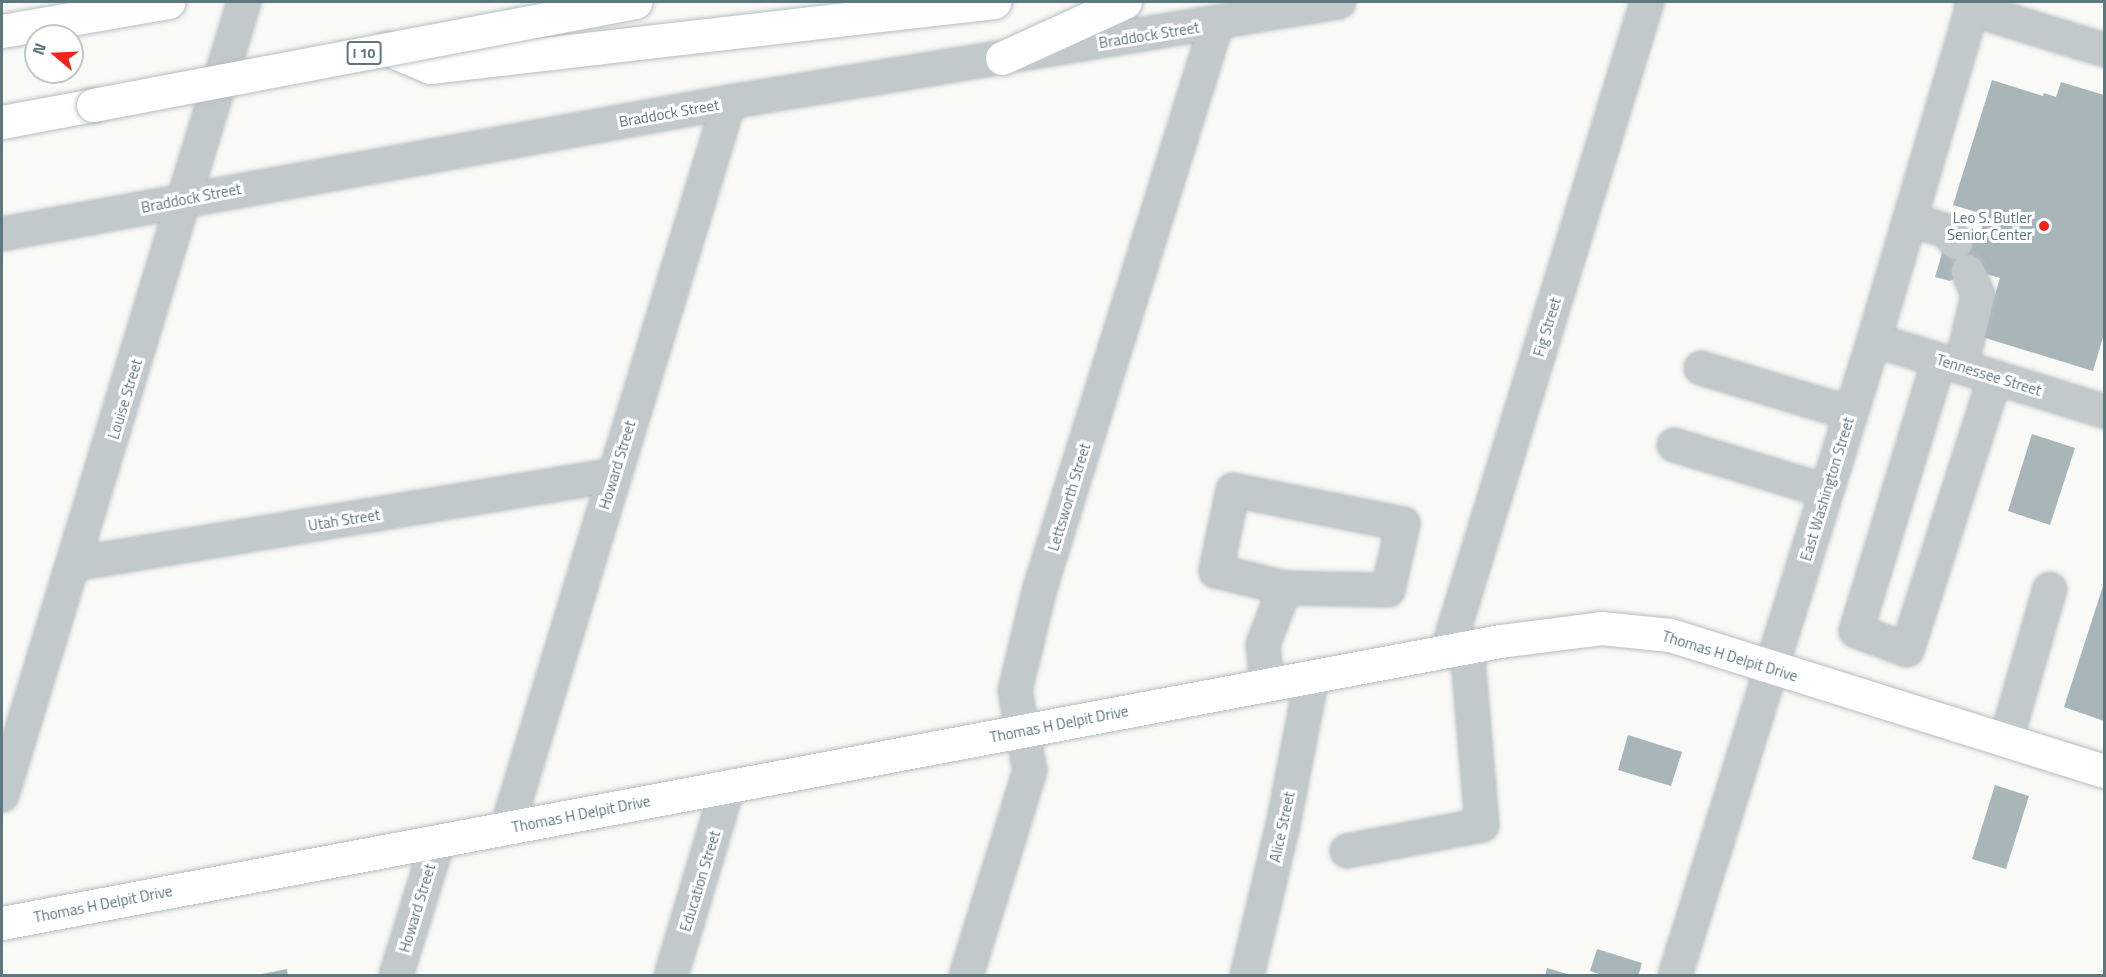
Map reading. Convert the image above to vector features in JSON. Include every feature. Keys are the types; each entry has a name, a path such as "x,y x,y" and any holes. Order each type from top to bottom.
{"main road":[{"path":"2,22 80,2"},
{"path":"2,31 169,2"},
{"name":"I 10","path":"2,122 635,2"},
{"path":"388,49 430,67 994,2"},
{"path":"1002,58 1125,2"},
{"name":"Thomas H Delpit Drive","path":"2,923 1312,677 1574,630 1633,629 1670,635 2104,771"}],"street":[{"name":"Louise Street","path":"2,795 186,199 244,2"},
{"name":"Braddock Street","path":"2,234 729,102 1339,2"},
{"name":"Fig Street","path":"1457,650 1647,2"},
{"path":"1972,5 2104,50"},
{"name":"East Washington Street","path":"1675,975 1874,340 1972,5"},
{"name":"Lettsworth Street","path":"966,975 1030,771 1015,691 1040,588 1217,23"},
{"name":"Howard Street","path":"507,828 729,102"},
{"path":"1910,219 1949,232 1956,243"},
{"path":"1968,271 1978,295 1950,363 1856,632 1907,650 1995,377"},
{"name":"Tennessee Street","path":"1874,340 2104,411"},
{"path":"1701,368 1850,413"},
{"path":"1674,444 1826,491"},
{"name":"Utah Street","path":"74,564 614,475"},
{"path":"1233,490 1403,524 1388,590 1285,588 1216,571 1233,490"},
{"path":"1267,686 1263,644 1285,588"},
{"path":"2006,740 2050,589"},
{"path":"1347,850 1482,825 1457,650"},
{"name":"Alice Street","path":"1247,975 1283,825 1312,677"},
{"name":"Education Street","path":"671,975 728,786"},
{"name":"Howard Street","path":"396,975 438,841"}],"building":[{"name":"Leo S. Butler Senior Center","path":"1992,80 2043,96 2044,93 2056,97 2061,82 2104,95 2104,334 2093,371 1982,337 2000,278 1971,270 1950,281 1935,277 1943,250 1966,237 1978,240 1986,215 1953,205"},
{"path":"2032,434 2075,448 2050,525 2008,511"},
{"path":"2104,583 2104,721 2064,707"},
{"path":"1628,735 1682,752 1671,786 1618,770"},
{"path":"1995,785 2029,796 2006,869 1972,859"},
{"path":"1597,949 1642,963 1638,976 1605,976 1590,971"},
{"path":"1547,968 1571,975 1545,976"},
{"path":"287,969 288,976 262,976 262,974"}],"place":[{"name":"Leo S. Butler Senior Center","path":"2044,226"}]}
